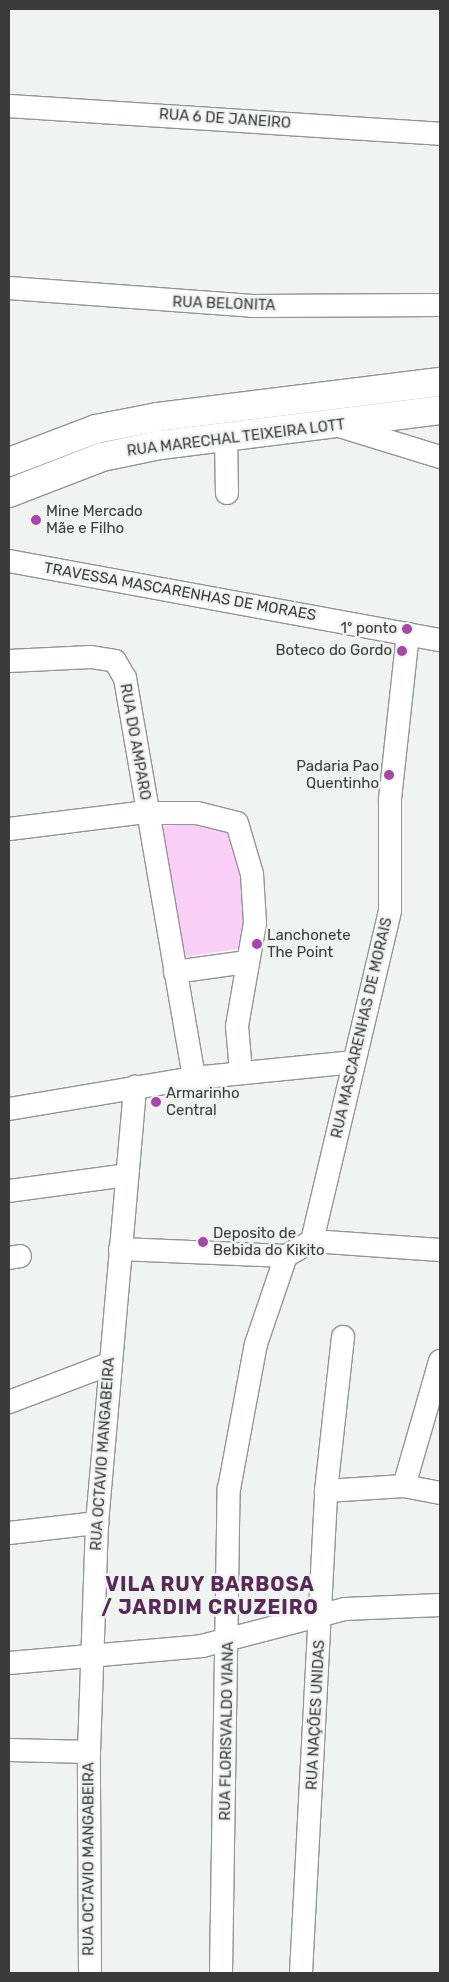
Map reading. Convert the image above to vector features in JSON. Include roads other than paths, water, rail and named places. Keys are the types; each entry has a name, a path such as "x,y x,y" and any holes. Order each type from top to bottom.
{"street":[{"name":"RUA 6 DE JANEIRO","path":"9,106 440,134"},
{"name":"RUA BELONITA","path":"9,288 214,304 440,305"},
{"name":"RUA MARECHAL TEIXEIRA LOTT","path":"9,462 96,429 221,409 440,382"},
{"path":"221,409 226,438 227,493"},
{"name":"RUA MARECHAL TEIXEIRA LOTT","path":"9,493 102,457 226,438 440,410"},
{"path":"336,425 440,457"},
{"name":"TRAVESSA MASCARENHAS DE MORAES","path":"9,561 440,640"},
{"name":"RUA MASCARENHAS DE MORAIS","path":"312,1240 390,910 389,806 408,634"},
{"name":"RUA DO AMPARO","path":"9,661 91,657 115,661 131,702 147,813"},
{"path":"9,829 147,813 197,813 237,823 252,874 255,923 237,1026 241,1072"},
{"path":"147,813 194,1078"},
{"path":"175,972 247,962"},
{"path":"9,1109 194,1078 354,1062"},
{"name":"RUA OCTAVIO MANGABEIRA","path":"90,1973 89,1752 94,1658 97,1523 109,1364 135,1087"},
{"path":"9,1191 127,1175"},
{"path":"120,1249 286,1256 312,1240 440,1250"},
{"name":"RUA FLORISVALDO VIANA","path":"221,1973 229,1640 230,1489 239,1421 256,1344 286,1256"},
{"name":"RUA NAÇÕES UNIDAS","path":"301,1973 322,1614 326,1491 343,1337"},
{"path":"404,1486 440,1361"},
{"path":"9,1402 109,1364"},
{"path":"326,1491 404,1486 440,1493"},
{"path":"9,1533 97,1523"},
{"path":"9,1663 94,1658 229,1640 345,1609 440,1605"},
{"path":"9,1750 89,1752"}],"place":[{"name":"Mine Mercado Mãe e Filho","path":"36,520"},
{"name":"1º ponto","path":"407,629"},
{"name":"Boteco do Gordo","path":"402,651"},
{"name":"Padaria Pao Quentinho","path":"389,775"},
{"name":"Lanchonete The Point","path":"257,944"},
{"name":"Armarinho Central","path":"156,1102"},
{"name":"Deposito de Bebida do Kikito","path":"203,1242"}],"district":[{"name":"VILA RUY BARBOSA / JARDIM CRUZEIRO","path":"210,1596"}]}
